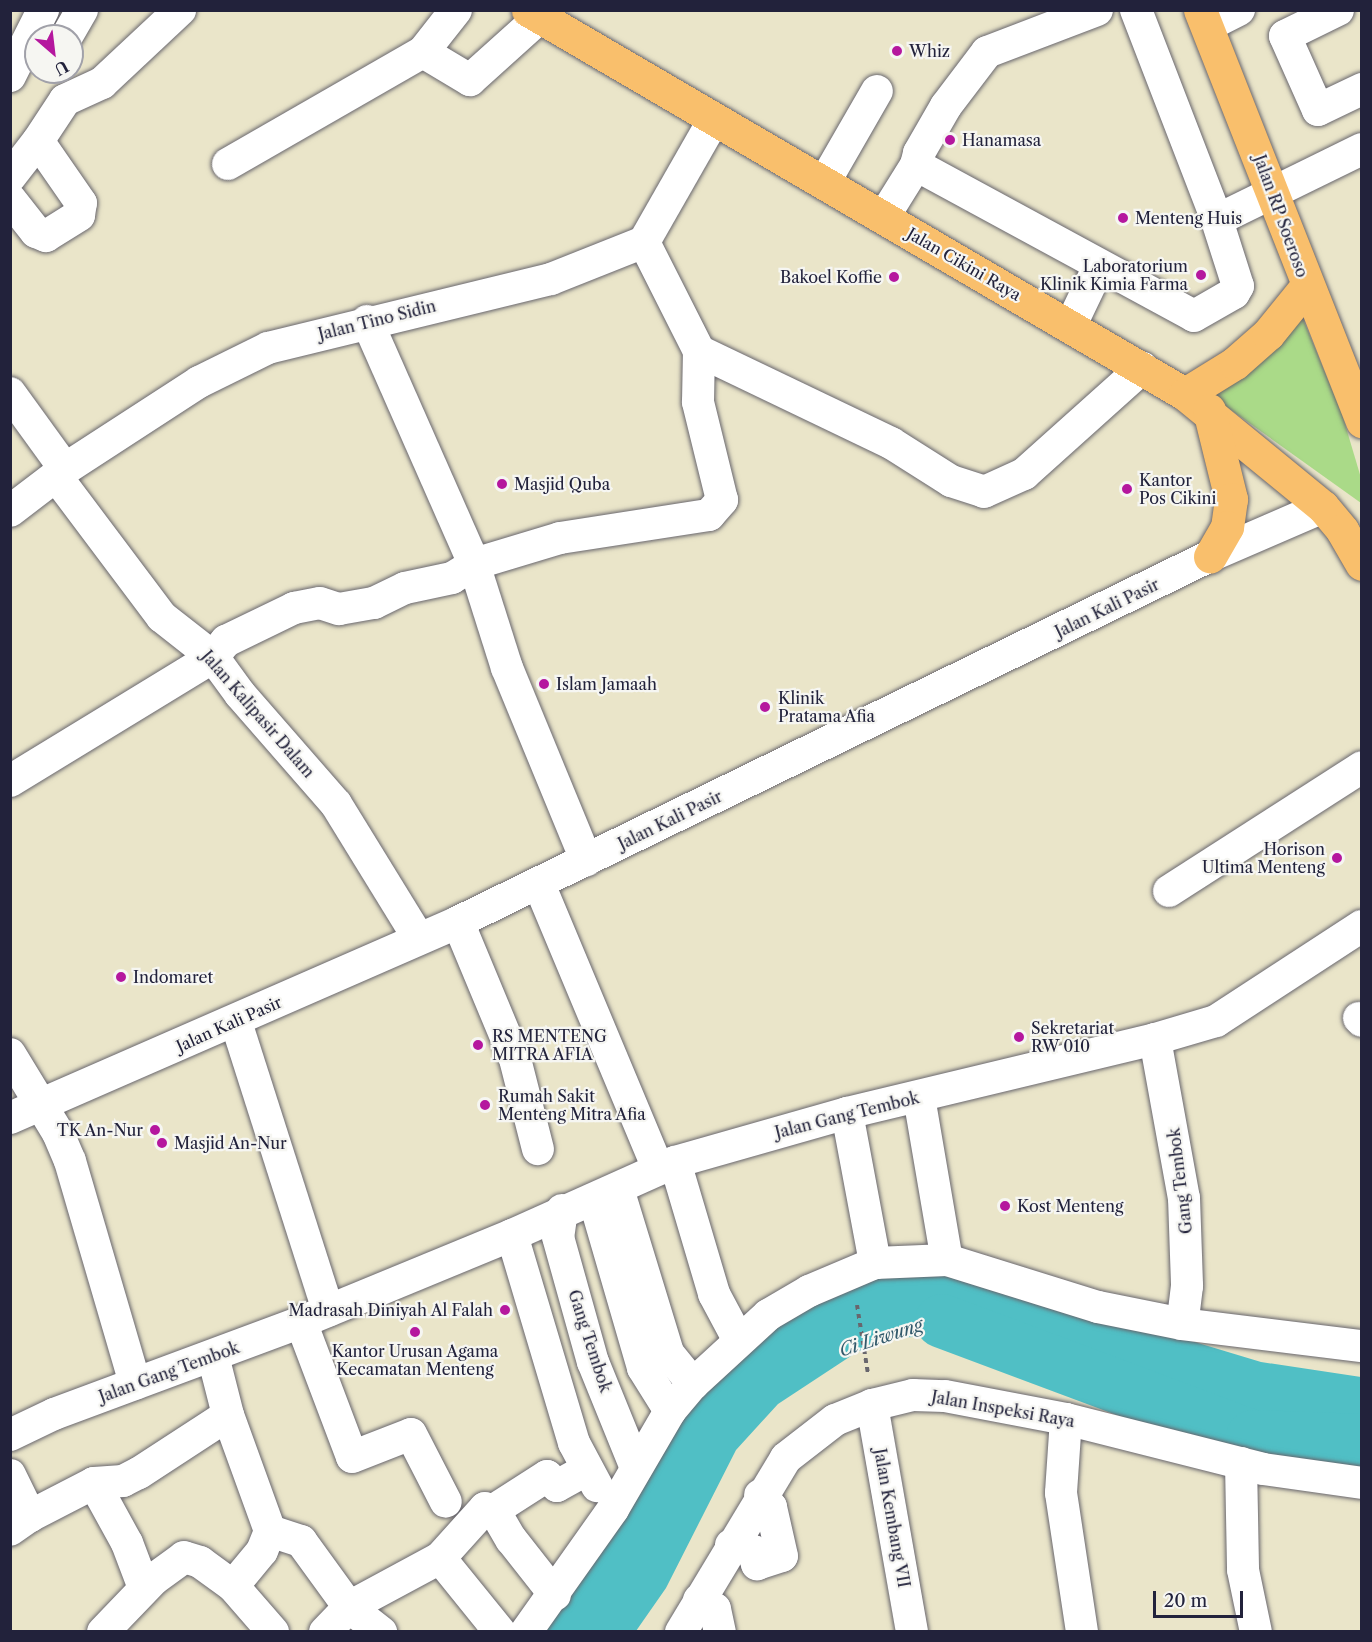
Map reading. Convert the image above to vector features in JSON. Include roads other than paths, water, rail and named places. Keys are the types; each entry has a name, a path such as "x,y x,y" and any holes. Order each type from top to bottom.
{"main road":[{"name":"Jalan Cikini Raya","path":"534,14 713,121 1071,325 1197,402 1342,519 1362,564"},
{"name":"Jalan RP Soeroso","path":"1204,18 1272,191 1306,287 1359,409"},
{"path":"1210,556 1227,527 1231,499 1197,402 1235,363 1268,334 1306,287"}],"street":[{"path":"10,76 43,10"},
{"path":"74,24 82,10"},
{"path":"10,177 38,141 64,86 102,83 180,10"},
{"path":"228,164 423,52 456,10"},
{"path":"883,218 916,165 919,153 946,106 987,52 1097,10"},
{"path":"916,165 1190,316 1198,315 1238,286 1217,220 1136,10"},
{"path":"1204,18 1239,10"},
{"path":"1338,10 1286,36 1318,111 1362,89"},
{"path":"423,52 470,80 478,76 534,14"},
{"path":"824,183 876,91"},
{"path":"10,781 213,657 226,641 294,608 320,603 339,609 374,603 405,588 452,579 474,564 560,538 709,516 722,500 698,402 699,351 644,242 713,121"},
{"path":"10,199 36,232 46,236 80,215 81,203 38,141"},
{"path":"1217,220 1272,191 1362,149"},
{"name":"Jalan Tino Sidin","path":"10,511 61,472 200,382 268,348 367,321 551,279 644,242"},
{"path":"1071,325 1099,266"},
{"path":"367,321 474,564 507,668 586,860"},
{"path":"699,351 891,443 951,481 984,492 1024,474 1142,368"},
{"name":"Jalan Kalipasir Dalam","path":"10,393 61,472 162,617 213,657 240,694 336,804 419,939"},
{"name":"Jalan Kali Pasir","path":"10,1118 239,1032 419,939 539,884 1210,556 1342,519"},
{"path":"1169,891 1362,767"},
{"path":"539,884 667,1166 714,1294 738,1339"},
{"path":"458,922 515,1059 538,1149"},
{"name":"Jalan Gang Tembok","path":"10,1435 135,1384 315,1317 512,1235 562,1210 606,1194 667,1166 847,1113 1155,1039 1216,1021 1362,926"},
{"path":"239,1032 352,1457 411,1434 446,1502"},
{"name":"Gang Tembok","path":"1155,1039 1184,1197 1187,1286 1182,1324"},
{"path":"10,1054 58,1134 90,1221 135,1384"},
{"path":"919,1097 947,1260"},
{"path":"847,1113 875,1263"},
{"path":"606,1194 668,1353 693,1384"},
{"path":"606,1194 643,1368 670,1411"},
{"name":"Gang Tembok","path":"562,1210 558,1237 593,1362 636,1468"},
{"path":"512,1235 586,1470 613,1509"},
{"path":"526,1632 555,1595 613,1509 670,1411 693,1384 738,1339 768,1315 809,1290 875,1263 947,1260 1098,1307 1182,1324 1362,1346"},
{"path":"213,1356 228,1415 270,1530 262,1551 234,1586"},
{"name":"Jalan Inspeksi Raya","path":"681,1632 760,1495 786,1458 812,1435 835,1420 872,1405 913,1395 945,1396 1066,1419 1241,1463 1362,1483"},
{"name":"Jalan Kembang VII","path":"872,1405 912,1632"},
{"path":"10,1475 20,1523 94,1483 123,1481 139,1473 228,1415"},
{"path":"1066,1419 1061,1493 1082,1632"},
{"path":"1241,1463 1243,1570 1256,1632"},
{"path":"325,1632 349,1607 440,1558 485,1508 494,1510 547,1476 557,1486 586,1470"},
{"path":"94,1483 127,1544 144,1588"},
{"path":"731,1545 753,1551 757,1564 782,1556 771,1507 760,1495"},
{"path":"494,1510 511,1539 555,1595"},
{"path":"270,1530 301,1541 349,1607 381,1632"},
{"path":"103,1632 144,1588 184,1557 200,1562 234,1586 273,1632"},
{"path":"440,1558 500,1632"},
{"path":"699,1600 715,1609 720,1632"}],"water":[{"path":"947,1267 1261,1362 1361,1377 1361,1442 1225,1427 1084,1383 1016,1349 973,1334 893,1338 857,1352 778,1404 736,1450 666,1588 636,1631 542,1632 665,1434 758,1330 885,1271"}],"waterway":[{"name":"Ci Liwung","path":"942,1321 1253,1437 1362,1441"}],"place":[{"name":"Whiz","path":"897,51"},
{"name":"Hanamasa","path":"950,140"},
{"name":"Menteng Huis","path":"1123,218"},
{"name":"Laboratorium Klinik Kimia Farma","path":"1201,275"},
{"name":"Bakoel Koffie","path":"894,277"},
{"name":"Masjid Quba","path":"502,484"},
{"name":"Kantor Pos Cikini","path":"1127,489"},
{"name":"Islam Jamaah","path":"544,684"},
{"name":"Klinik Pratama Afia","path":"765,707"},
{"name":"Horison Ultima Menteng","path":"1337,858"},
{"name":"Indomaret","path":"121,977"},
{"name":"Sekretariat RW 010","path":"1019,1037"},
{"name":"RS MENTENG MITRA AFIA","path":"478,1045"},
{"name":"Rumah Sakit Menteng Mitra Afia","path":"485,1105"},
{"name":"TK An-Nur","path":"155,1130"},
{"name":"Masjid An-Nur","path":"162,1143"},
{"name":"Kost Menteng","path":"1005,1206"},
{"name":"Madrasah Diniyah Al Falah","path":"505,1310"},
{"name":"Kantor Urusan Agama Kecamatan Menteng","path":"415,1332"}]}
